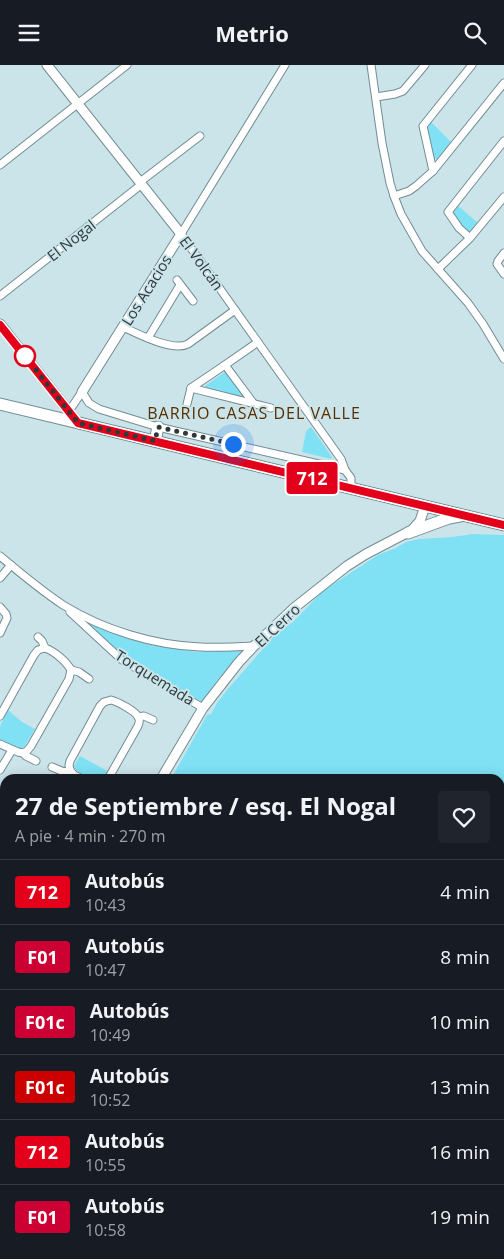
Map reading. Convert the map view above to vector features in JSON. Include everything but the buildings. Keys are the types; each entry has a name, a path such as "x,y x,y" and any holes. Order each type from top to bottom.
{"main road":[{"path":"0,404 504,525"},
{"path":"155,441 158,427"},
{"path":"408,533 449,518 465,515"}],"street":[{"name":"El Volcán","path":"47,65 181,234 342,459 344,470 351,478 351,487"},
{"path":"0,165 127,65"},
{"name":"Los Acacios","path":"69,411 285,65"},
{"path":"371,65 382,143 394,196 401,214 422,251 468,303 484,324 504,358"},
{"path":"415,65 417,75"},
{"path":"376,97 401,93 425,65"},
{"path":"433,171 423,126 472,65"},
{"path":"394,196 409,191 433,171 504,83"},
{"name":"El Nogal","path":"0,296 200,136"},
{"path":"470,238 448,212 504,141"},
{"path":"438,269 470,238 504,197"},
{"path":"504,253 497,264 504,273"},
{"path":"148,338 178,282 193,301"},
{"path":"123,327 148,338 174,346 185,346 235,310"},
{"path":"0,325 78,423"},
{"path":"187,404 191,388 258,341"},
{"path":"225,365 254,404"},
{"path":"191,388 271,408"},
{"path":"82,392 87,401 99,409 158,427 344,470"},
{"name":"El Cerro","path":"164,774 203,708 254,646 294,608 339,572 366,553 408,533 420,521 425,506"},
{"path":"0,556 63,604 104,625 127,634 148,640 201,647 254,646"},
{"path":"0,578 11,565"},
{"name":"Torquemada","path":"63,604 122,660 203,708"},
{"path":"0,609 7,616 0,633"},
{"path":"38,637 45,648 64,661 71,671 79,672 89,679"},
{"path":"0,716 34,655 45,648"},
{"path":"24,753 31,746 69,679 71,671"},
{"path":"73,774 70,770 70,761 100,706 107,700 114,700 138,716 144,716 153,720"},
{"path":"111,774 138,726 138,716"},
{"path":"1,747 24,753 36,761"},
{"path":"0,771 12,750"},
{"path":"52,767 64,772 70,770"}],"shaded area":[{"path":"430,121 452,143 438,159 434,159 426,126"},
{"path":"456,204 479,224 468,235 451,213"},
{"path":"226,371 248,400 201,389"},
{"path":"311,427 332,457 331,459 302,452 306,431"},
{"path":"473,534 504,535 504,774 174,774 207,715 211,714 227,690 275,635 293,622 321,593 378,555 406,542 419,539"},
{"path":"77,619 151,645 197,652 244,650 218,679 202,702 123,656"},
{"path":"8,710 22,722 35,729 21,749 0,742 0,726"},
{"path":"80,756 109,772 108,774 81,774 74,766"}],"bus line":[{"name":"712","path":"0,325 78,423 504,525"}],"district":[{"name":"BARRIO CASAS DEL VALLE","path":"254,413"}],"route":[{"path":"25,356 78,423 155,441 158,427 233,444"}]}
